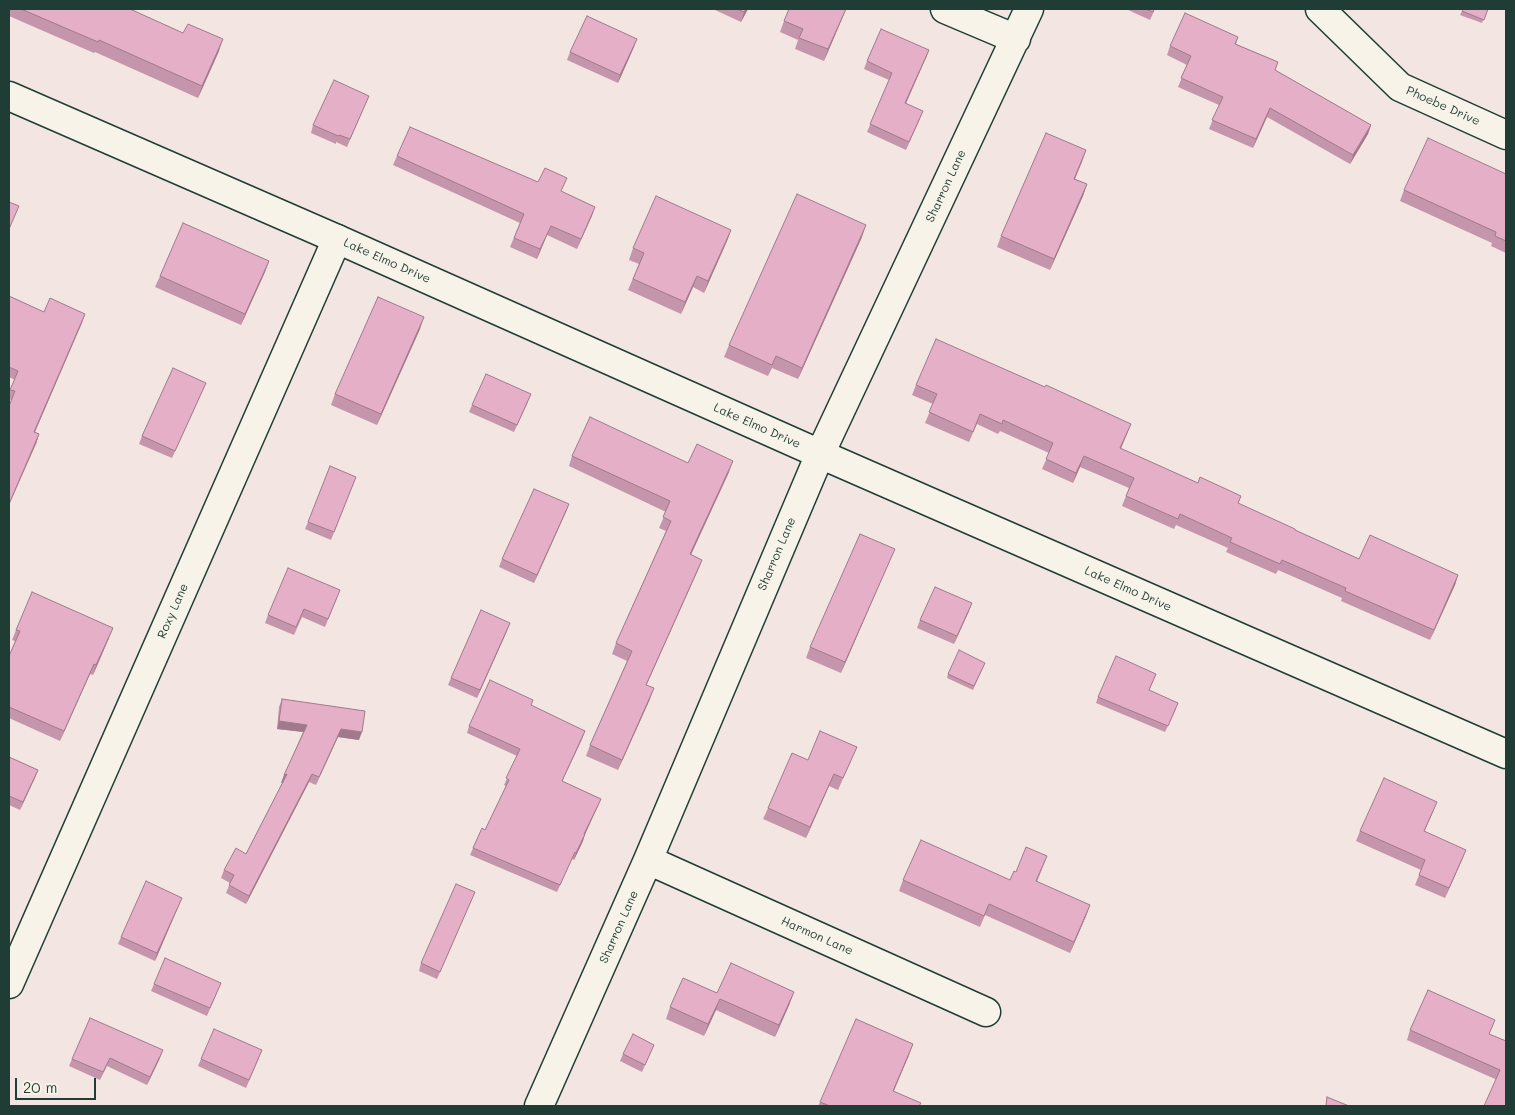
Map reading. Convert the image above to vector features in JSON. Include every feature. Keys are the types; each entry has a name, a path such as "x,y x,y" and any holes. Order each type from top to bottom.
{"street":[{"path":"944,9 1016,39"},
{"name":"Sharron Lane","path":"539,1106 648,860 820,454 1029,9"},
{"name":"Phoebe Drive","path":"1320,9 1400,86 1506,135"},
{"name":"Lake Elmo Drive","path":"9,96 1506,754"},
{"name":"Roxy Lane","path":"9,984 338,239"},
{"name":"Harmon Lane","path":"648,860 986,1012"}],"building":[{"path":"21,9 130,9 183,33 188,24 223,39 202,86 99,40 98,42"},
{"path":"789,9 846,9 828,49 799,38 803,29 784,21"},
{"path":"1463,9 1488,9 1484,20 1462,11"},
{"path":"1185,13 1238,37 1235,44 1278,62 1275,70 1371,125 1353,155 1270,108 1256,139 1212,120 1223,97 1181,78 1191,56 1170,46"},
{"path":"587,16 637,39 620,75 570,52"},
{"path":"881,29 929,50 905,103 923,111 909,142 870,124 892,73 867,61"},
{"path":"334,80 369,96 350,139 313,125"},
{"path":"410,127 538,182 545,168 567,178 561,191 595,207 581,239 551,226 540,249 514,238 524,214 397,156"},
{"path":"1046,133 1086,150 1074,179 1087,184 1054,259 1001,236"},
{"path":"1428,138 1506,174 1506,241 1495,236 1496,232 1404,190"},
{"path":"797,194 866,225 802,368 776,356 772,365 729,345"},
{"path":"656,196 731,230 708,281 697,276 685,302 633,279 644,253 633,248"},
{"path":"9,202 19,206 9,229"},
{"path":"183,223 269,261 245,314 160,276"},
{"path":"9,296 44,312 50,298 85,314 34,432 39,434 9,504 9,406 15,391 10,390 18,371 9,367"},
{"path":"378,297 424,317 381,414 335,394"},
{"path":"936,339 1045,387 1046,385 1131,424 1120,448 1198,483 1200,477 1241,496 1238,503 1359,559 1370,535 1458,575 1434,630 1345,591 1346,588 1282,560 1280,564 1230,542 1232,538 1180,514 1178,519 1126,496 1134,478 1084,456 1076,473 1046,459 1053,443 1003,420 1002,424 980,414 973,432 929,412 937,394 916,385"},
{"path":"173,368 206,383 175,451 142,436"},
{"path":"486,374 531,394 517,425 472,405"},
{"path":"590,417 688,463 697,444 733,461 690,554 702,560 646,685 654,688 622,760 590,745 632,651 616,643 671,521 663,517 670,501 572,456"},
{"path":"330,466 356,477 334,532 308,522"},
{"path":"534,489 569,504 537,575 502,559"},
{"path":"860,534 895,549 845,662 810,647"},
{"path":"288,568 340,590 328,619 304,609 296,627 268,615"},
{"path":"935,587 972,603 957,636 920,620"},
{"path":"32,592 113,628 96,665 94,664 64,731 9,707 9,656 20,631 16,630"},
{"path":"481,610 510,623 480,690 451,678"},
{"path":"959,650 985,663 974,686 948,674"},
{"path":"1116,656 1156,674 1149,690 1178,703 1168,726 1098,697"},
{"path":"490,680 533,700 531,705 585,731 562,781 601,799 560,885 473,848 482,828 485,830 509,780 506,778 520,749 469,726"},
{"path":"282,699 365,711 362,732 341,729 319,777 312,774 249,896 229,885 234,875 224,870 236,848 246,854 287,774 284,775 307,725 279,721"},
{"path":"820,731 857,747 843,778 834,774 810,827 768,808 792,753 808,760"},
{"path":"9,757 38,770 23,802 9,796"},
{"path":"1384,778 1437,802 1424,831 1466,850 1449,888 1419,875 1425,860 1360,831"},
{"path":"921,840 1010,880 1014,871 1016,872 1026,847 1047,856 1036,881 1090,905 1074,942 989,904 984,916 903,880"},
{"path":"146,881 182,898 157,953 121,937"},
{"path":"456,884 475,892 440,972 421,963"},
{"path":"165,958 221,983 210,1008 154,984"},
{"path":"731,963 794,992 779,1025 720,999 708,1024 670,1007 683,978 717,993"},
{"path":"1428,990 1495,1020 1489,1034 1506,1041 1506,1106 1484,1106 1500,1070 1410,1030"},
{"path":"90,1018 163,1050 150,1077 110,1058 103,1072 72,1059"},
{"path":"856,1019 913,1044 893,1091 921,1103 919,1106 830,1106 820,1102"},
{"path":"214,1029 262,1050 249,1080 201,1059"},
{"path":"633,1034 654,1045 645,1065 623,1054"},
{"path":"1327,1097 1349,1106 1326,1106"}]}
